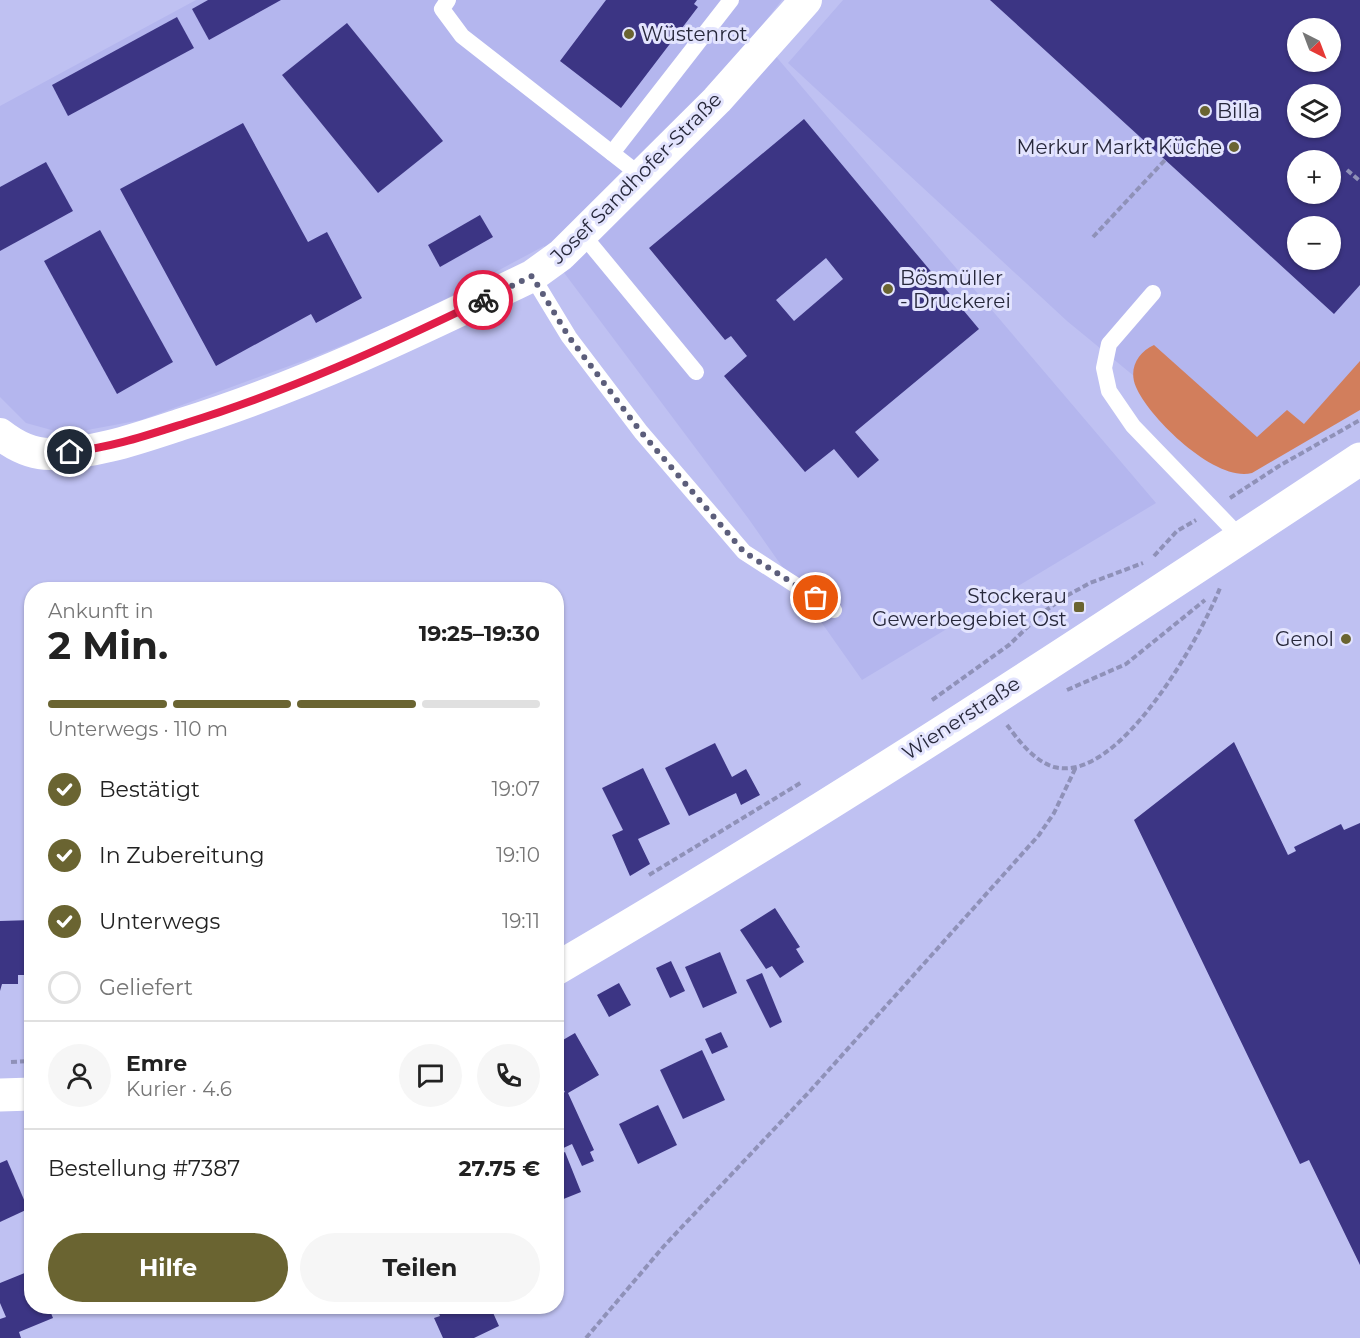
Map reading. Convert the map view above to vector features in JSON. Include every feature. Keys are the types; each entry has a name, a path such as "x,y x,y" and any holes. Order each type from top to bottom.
{"main road":[{"name":"Wienerstraße","path":"564,964 634,924 989,701 1360,459"},
{"path":"0,1095 24,1094"}],"street":[{"name":"Josef Sandhofer-Straße","path":"0,434 17,447 47,454 93,450 134,440 232,409 317,377 532,276 561,255 717,100 794,4"}],"lane":[{"path":"448,0 442,9 462,36 640,175"},
{"path":"612,153 731,0"},
{"path":"582,235 696,372"},
{"path":"532,276 569,337 641,432 744,552 834,610"},
{"path":"1153,294 1109,344 1104,360 1106,381 1113,399 1133,426 1241,538"}],"path":[{"path":"1093,237 1165,160"},
{"path":"1347,170 1360,181"},
{"path":"928,702 1009,645 1042,614 1068,595 1090,583 1149,561 1177,531 1279,466 1360,420"},
{"path":"989,701 1036,757 1054,767 1076,767 1090,764 1117,746 1188,653 1211,611 1241,538"},
{"path":"586,1338 664,1246 810,1091 1039,835 1054,813 1076,767"},
{"path":"648,876 810,777"}],"shaded area":[{"path":"196,0 782,0 756,33 1156,503 862,680 748,518 544,246 412,317 311,358 141,420 66,434 26,423 0,397 0,106"},
{"path":"843,0 1360,0 1360,397 1235,459 1067,321 788,63"},
{"path":"1154,345 1257,437 1287,410 1304,424 1360,361 1360,410 1252,473 1237,473 1221,468 1185,445 1143,400 1134,380 1134,368 1143,352"}],"building":[{"path":"208,0 281,0 209,40 192,9"},
{"name":"Wüstenrot","path":"606,0 697,0 694,4 698,7 621,108 560,61"},
{"name":"Billa","path":"990,0 1360,0 1360,285 1334,314"},
{"path":"177,17 194,48 68,116 52,85"},
{"path":"347,23 443,141 378,193 282,75"},
{"name":"Bösmüller - Druckerei","path":"804,119 979,329 855,432 879,460 858,478 834,449 805,472 724,376 747,356 731,336 725,340 649,248","holes":["826,258 843,279 794,321 776,300"]},
{"path":"243,123 308,242 327,232 362,298 316,323 311,314 216,366 120,189"},
{"path":"46,162 73,211 0,251 0,187"},
{"path":"480,215 493,237 440,267 428,245"},
{"path":"100,230 173,362 117,394 44,261"},
{"path":"1234,742 1288,855 1296,851 1294,847 1341,824 1344,830 1360,823 1360,1265 1309,1160 1300,1164 1134,820"},
{"path":"715,743 732,777 746,769 760,795 741,805 736,793 689,816 665,768"},
{"path":"643,768 670,824 638,839 650,864 630,876 612,835 623,830 602,788"},
{"path":"775,908 800,947 796,949 804,962 780,978 772,966 766,969 740,930"},
{"path":"24,920 24,975 18,975 18,984 2,984 0,991 0,921"},
{"path":"720,952 737,993 703,1008 685,967"},
{"path":"671,961 685,991 670,998 656,968"},
{"path":"762,973 782,1022 770,1028 746,980"},
{"path":"619,983 631,1005 609,1017 597,995"},
{"path":"721,1032 728,1047 712,1054 705,1039"},
{"path":"575,1033 599,1075 568,1093 594,1150 590,1152 594,1161 582,1166 572,1144 564,1148 564,1039"},
{"path":"702,1050 725,1100 683,1119 660,1070"},
{"path":"658,1105 677,1145 638,1164 619,1124"},
{"path":"565,1152 581,1192 564,1199"},
{"path":"7,1160 24,1200 24,1211 0,1222 0,1163"},
{"path":"24,1273 24,1314 51,1314 53,1318 19,1332 21,1338 0,1338 0,1319 6,1317 0,1303 0,1283"},
{"path":"439,1314 494,1314 499,1326 474,1338 443,1338 434,1318 440,1316"}],"way so far":[{"path":"483,300 532,276 569,337 641,432 744,552 816,598"}],"place":[{"name":"Wüstenrot","path":"629,34"},
{"name":"Billa","path":"1205,111"},
{"name":"Merkur Markt Küche","path":"1234,147"},
{"name":"Bösmüller - Druckerei","path":"888,289"},
{"name":"Stockerau Gewerbegebiet Ost","path":"1079,607"},
{"name":"Genol","path":"1346,639"}],"route":[{"path":"70,452 93,450 134,440 232,409 317,377 483,300"}]}
